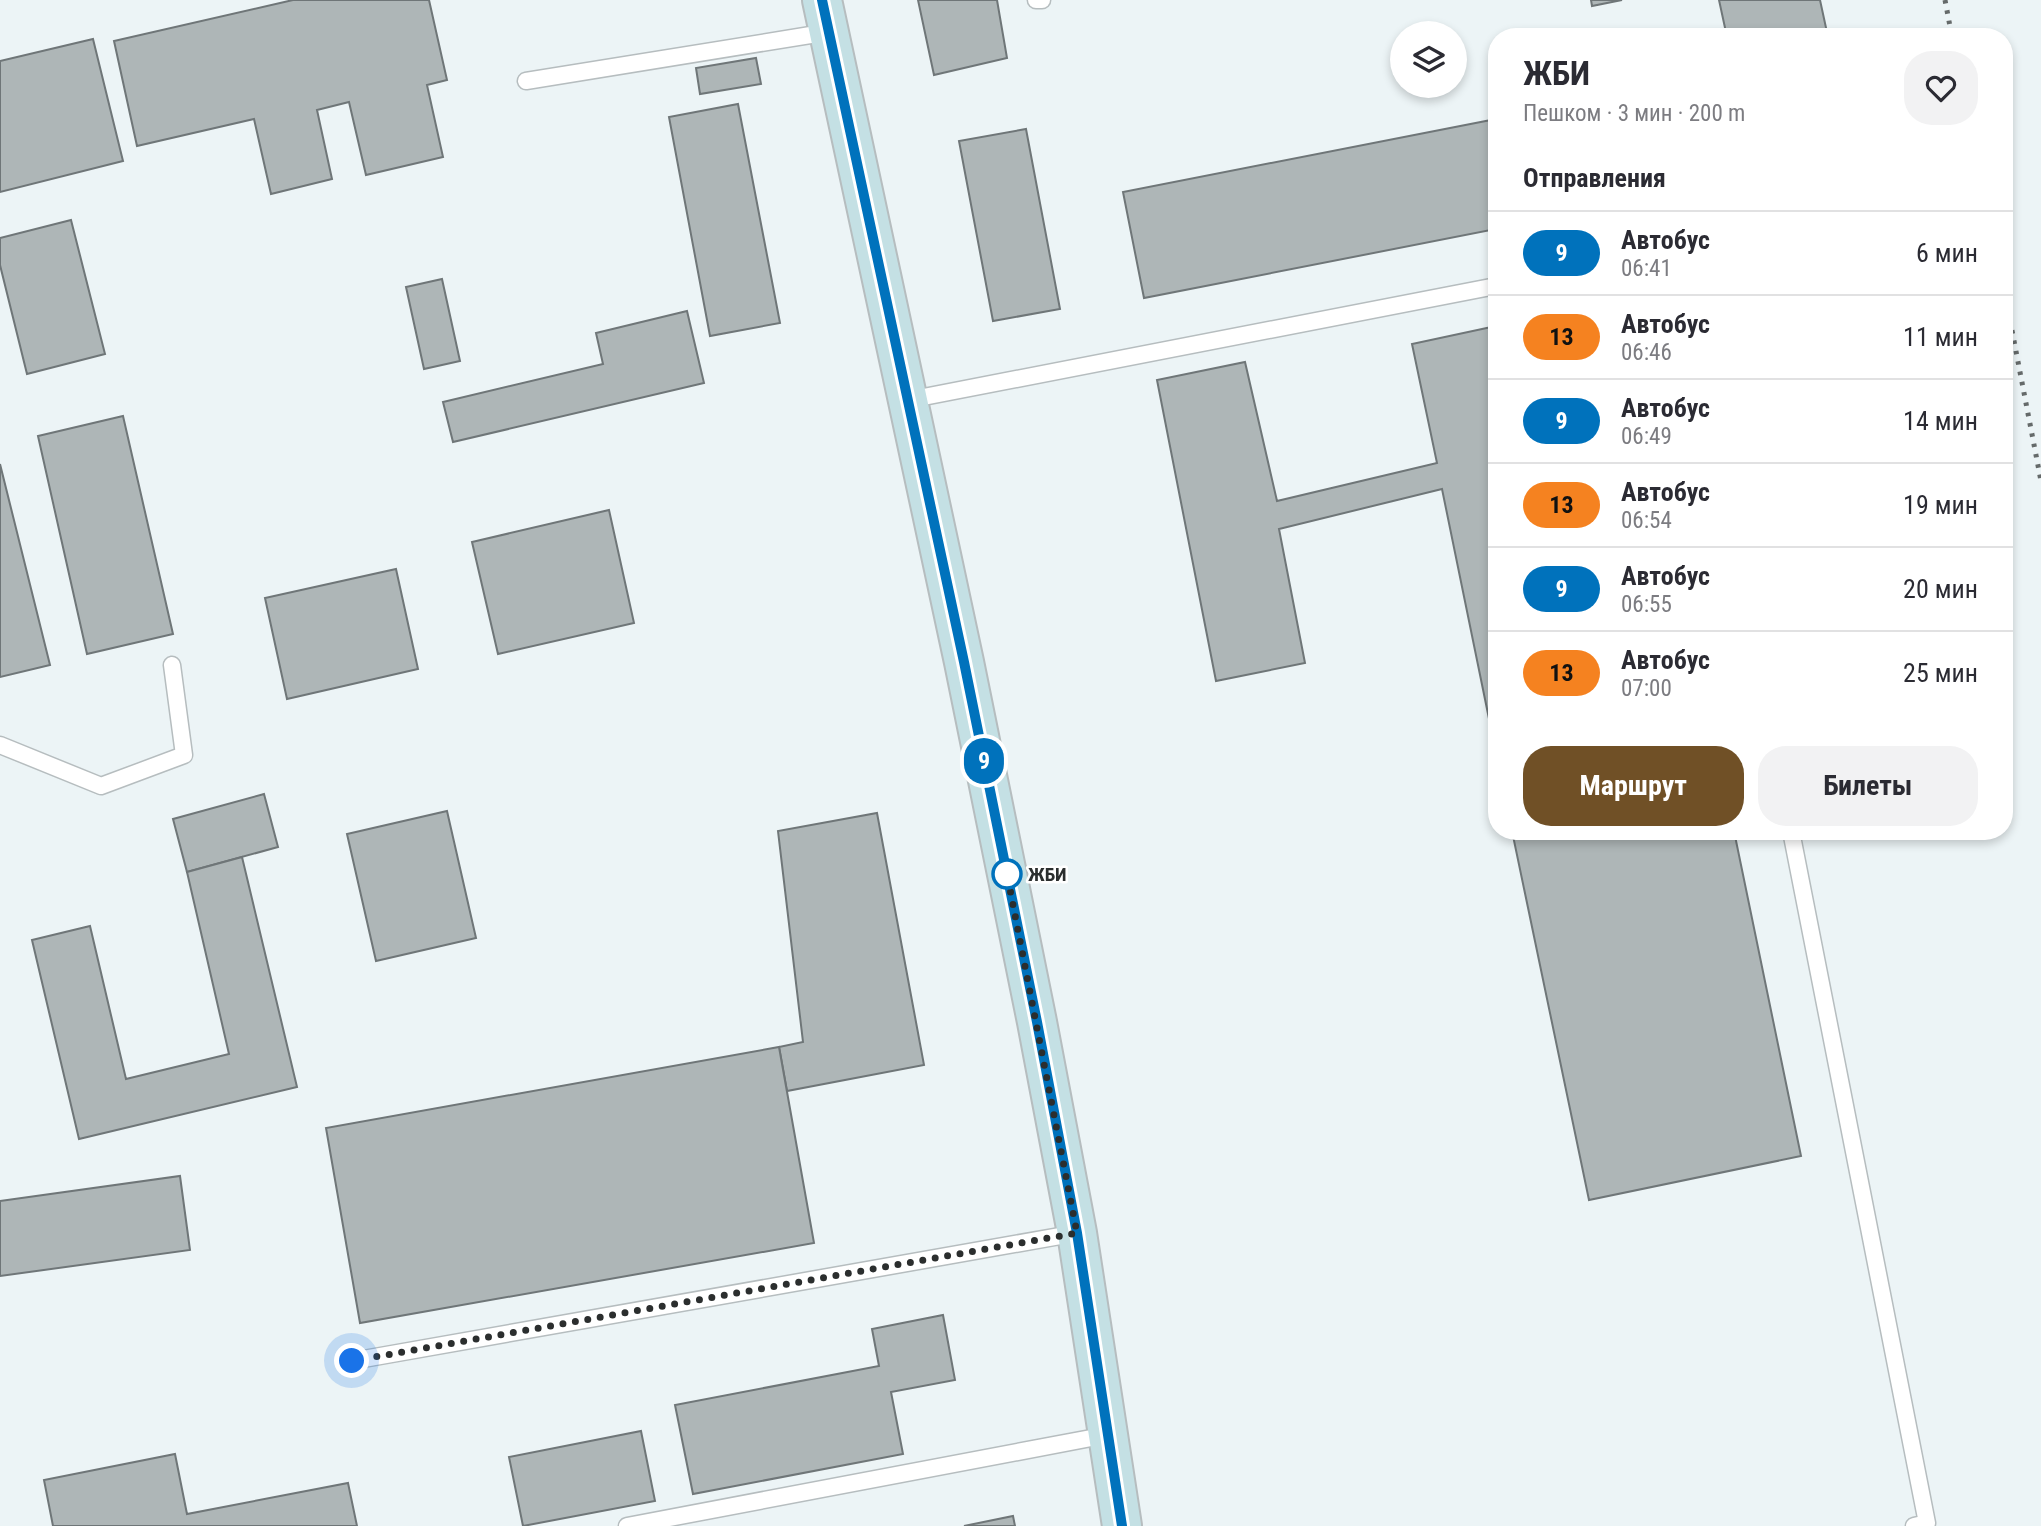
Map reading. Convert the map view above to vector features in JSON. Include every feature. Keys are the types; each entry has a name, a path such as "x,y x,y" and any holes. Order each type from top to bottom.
{"street":[{"path":"826,16 1032,995 1077,1233 1122,1526"}],"lane":[{"path":"1036,0 1042,0"},
{"path":"526,81 826,16"},
{"path":"908,400 1488,288"},
{"path":"0,745 101,786 184,755 172,665"},
{"path":"1793,840 1927,1523 1914,1526"},
{"path":"352,1361 1077,1233"},
{"path":"627,1526 1107,1435"}],"building":[{"path":"293,0 429,0 447,80 427,85 443,157 366,175 349,102 317,110 332,179 271,194 254,119 137,146 114,41"},
{"path":"918,0 997,0 1007,58 934,75"},
{"path":"1591,0 1622,0 1592,6"},
{"path":"1719,0 1820,0 1826,28 1725,28"},
{"path":"93,39 123,161 0,192 0,61"},
{"path":"756,58 761,84 700,94 696,68"},
{"path":"738,104 780,323 710,336 669,117"},
{"path":"1488,121 1488,231 1144,298 1123,192"},
{"path":"1026,129 1060,309 993,321 959,141"},
{"path":"71,220 105,354 27,374 0,265 0,238"},
{"path":"442,279 460,361 424,369 406,287"},
{"path":"687,311 704,383 453,442 443,402 603,364 596,333"},
{"path":"1488,328 1488,714 1442,489 1279,529 1305,663 1216,681 1157,380 1245,362 1277,501 1437,463 1412,344"},
{"path":"123,416 173,634 87,654 38,436"},
{"path":"0,464 50,665 0,677"},
{"path":"609,510 634,623 498,654 472,542"},
{"path":"396,569 418,669 287,699 265,598"},
{"path":"264,794 278,847 187,872 173,819"},
{"path":"447,811 476,938 376,961 347,834"},
{"path":"877,813 924,1065 787,1091 779,1047 803,1042 778,831"},
{"path":"1514,840 1736,840 1801,1156 1589,1200"},
{"path":"242,857 297,1087 79,1139 32,940 90,926 126,1079 229,1054 187,872"},
{"path":"779,1047 814,1243 360,1323 326,1128"},
{"path":"180,1176 190,1250 0,1276 0,1201"},
{"path":"943,1315 955,1380 891,1392 903,1454 693,1494 675,1405 879,1366 872,1329"},
{"path":"641,1431 655,1501 523,1526 509,1457"},
{"path":"175,1454 187,1514 348,1483 357,1526 53,1526 44,1480"},
{"path":"1013,1516 1015,1526 964,1526"}],"railway":[{"path":"1945,0 1950,28"},
{"path":"2013,336 2041,481"}],"bus line":[{"name":"9","path":"822,0 964,662 1037,1022 1077,1233 1122,1526"}],"place":[{"name":"ЖБИ","path":"1007,874"}],"route":[{"path":"352,1361 1077,1233 1007,874"}]}
